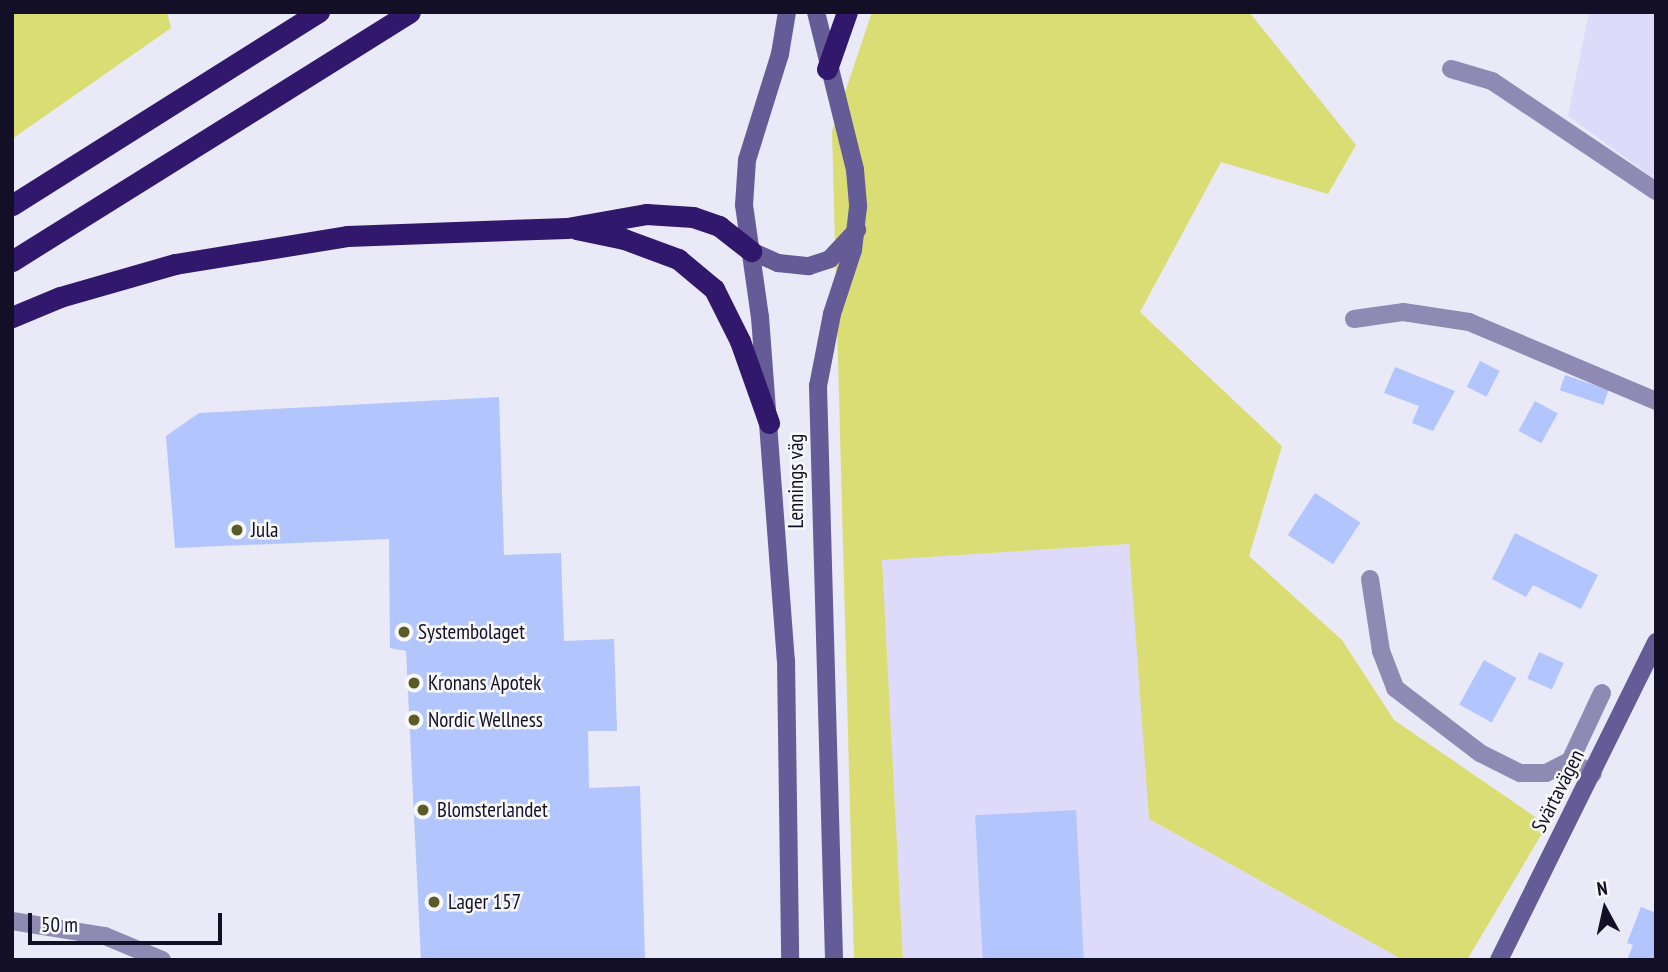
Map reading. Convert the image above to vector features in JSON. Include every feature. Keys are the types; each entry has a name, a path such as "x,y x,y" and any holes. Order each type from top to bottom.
{"highway":[{"path":"12,205 319,12"},
{"path":"12,261 410,12"},
{"path":"827,69 847,12"},
{"path":"12,317 115,280 249,250 347,236 568,228 646,214 693,217 719,226 751,251"},
{"path":"568,228 624,239 678,259 714,289 740,341 769,423"}],"main road":[{"name":"Lennings väg","path":"787,12 780,54 747,160 744,205 769,423 786,660 790,960"},
{"name":"Lennings väg","path":"816,12 827,69 855,170 857,229 818,386 834,960"},
{"path":"751,251 779,263 809,266 830,260 857,229"},
{"name":"Svärtavägen","path":"1499,960 1656,642"}],"street":[{"path":"1451,69 1492,81 1656,191"},
{"path":"1354,319 1403,312 1469,322 1656,401"},
{"path":"1370,579 1381,651 1395,688 1480,753 1520,773 1546,773 1570,761 1602,693"},
{"path":"1570,761 1593,774"},
{"path":"12,921 105,936 162,960"}],"shaded area":[{"path":"12,12 167,12 171,28 12,139"},
{"path":"872,12 1249,12 1356,145 1328,194 1221,162 1140,312 1282,446 1249,556 1342,640 1394,720 1547,825 1467,960 1403,960 1149,819 1129,544 882,560 903,960 854,960 832,131"},
{"path":"1589,12 1656,12 1656,180 1568,116"},
{"path":"1130,544 1149,819 1403,960 903,960 881,560"}],"building":[{"path":"1480,361 1500,371 1486,397 1467,387"},
{"path":"1395,367 1455,391 1433,431 1412,423 1419,406 1384,393"},
{"path":"1565,375 1608,390 1603,405 1560,390"},
{"path":"499,397 504,555 561,553 564,641 614,639 617,731 588,731 589,788 640,786 645,960 421,960 406,651 390,648 389,539 175,548 166,436 199,413"},
{"path":"1535,401 1558,414 1541,443 1519,431"},
{"path":"1315,493 1360,522 1333,564 1288,535"},
{"path":"1515,533 1598,575 1581,609 1533,585 1526,597 1492,579"},
{"path":"1539,652 1564,663 1552,689 1527,678"},
{"path":"1484,660 1516,678 1492,723 1459,705"},
{"path":"1076,810 1084,960 983,960 975,815"},
{"path":"1641,907 1656,913 1656,960 1627,960 1633,945 1627,943"}],"place":[{"name":"Jula","path":"237,530"},
{"name":"Systembolaget","path":"404,632"},
{"name":"Kronans Apotek","path":"414,683"},
{"name":"Nordic Wellness","path":"414,720"},
{"name":"Blomsterlandet","path":"423,810"},
{"name":"Lager 157","path":"434,902"}]}
